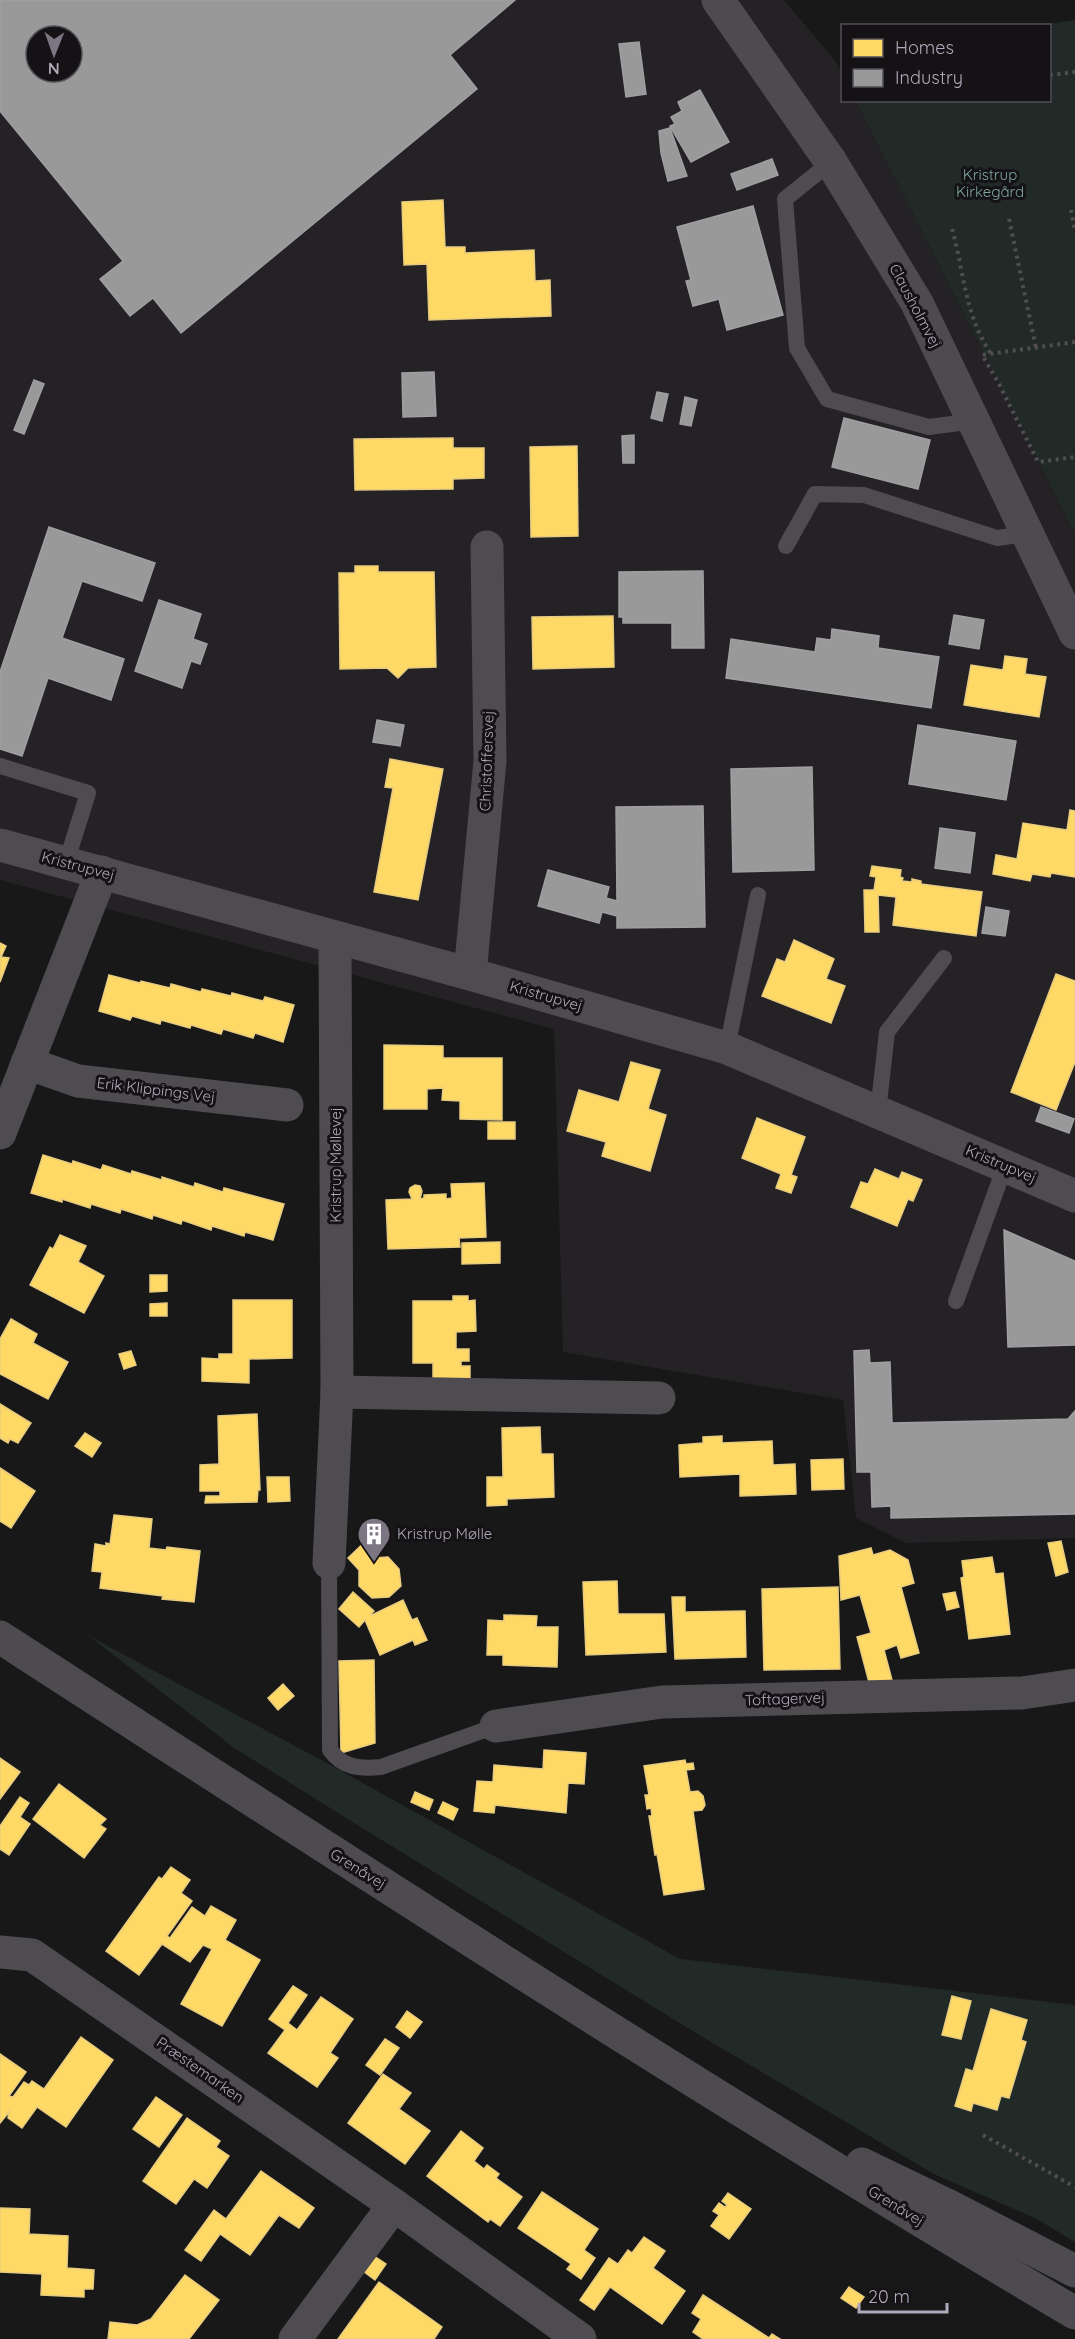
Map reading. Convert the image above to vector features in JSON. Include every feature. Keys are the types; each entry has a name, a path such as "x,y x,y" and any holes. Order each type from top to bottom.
{"street":[{"name":"Clausholmvej","path":"718,0 831,162 917,303 1075,633"},
{"name":"Christoffersvej","path":"471,974 490,761 487,547"},
{"name":"Kristrupvej","path":"0,845 471,974 727,1048 1075,1196"},
{"path":"0,1133 102,872"},
{"name":"Kristrup Møllevej","path":"329,1563 337,1392 335,938"},
{"name":"Erik Klippings Vej","path":"27,1064 78,1081 287,1105"},
{"path":"337,1392 659,1398"},
{"name":"Grenåvej","path":"0,1637 303,1834 914,2218 1075,2313"},
{"name":"Toftagervej","path":"496,1726 662,1702 1022,1693 1075,1685"},
{"name":"Præstemarken","path":"0,1952 32,1954 394,2205 580,2339"},
{"name":"Grenåvej","path":"720,2096 945,2204 1075,2271"},
{"path":"295,2339 394,2205"},
{"path":"914,2218 966,2270 1075,2335"}],"lane":[{"path":"831,162 785,199 797,348 827,399 929,427 974,422"},
{"path":"786,546 815,494 864,495 997,538 1028,534"},
{"path":"0,766 88,793 66,863"},
{"path":"727,1048 758,895"},
{"path":"878,1112 887,1032 944,958"},
{"path":"956,1301 1005,1166"},
{"path":"329,1563 330,1750 338,1761 364,1768 381,1767 496,1726"}],"path":[{"path":"1051,75 1075,72"},
{"path":"1071,210 1075,231"},
{"path":"1009,219 1036,348"},
{"path":"952,229 967,303 979,335 992,354"},
{"path":"1075,342 982,355 1038,462 1075,457"},
{"path":"983,2135 1075,2187"}],"shaded area":[{"path":"0,0 784,0 836,62 841,72 841,102 857,102 1075,534 1075,1538 906,1543 856,1518 843,1400 563,1352 554,1029 0,880"}],"green space":[{"name":"Kristrup Kirkegård","path":"1075,20 1075,534 857,102 1051,102 1051,24 1049,24"},
{"path":"89,1636 325,1762 680,1959 1075,2005 1075,2242 1037,2219 934,2174 701,2036 346,1818 233,1747"}],"building: Homes":[{"path":"443,200 445,247 465,247 465,253 534,250 535,281 550,280 551,316 429,320 427,264 404,265 402,202"},
{"path":"453,438 453,448 484,448 484,478 453,479 453,489 355,490 354,439"},
{"path":"577,446 578,536 531,537 530,447"},
{"path":"355,566 378,566 378,572 434,572 436,667 408,668 398,678 387,668 340,669 339,573 355,573"},
{"path":"613,616 614,667 533,669 532,617"},
{"path":"1005,656 1027,659 1025,674 1046,677 1039,717 964,705 971,665 1003,670"},
{"path":"390,759 443,769 418,900 374,892 393,788 385,787"},
{"path":"1070,810 1075,811 1075,877 1051,873 1050,877 1032,874 1030,881 993,874 996,855 1017,859 1023,823 1067,830"},
{"path":"872,866 901,870 902,881 912,882 912,879 921,881 921,884 982,892 976,936 893,925 896,897 878,895 879,932 865,932 864,890 874,890 876,877 870,876"},
{"path":"794,940 834,959 826,979 845,986 831,1023 762,996 777,959 785,962"},
{"path":"0,943 6,946 1,957 9,958 0,982"},
{"path":"1056,974 1075,981 1075,1062 1056,1110 1011,1092"},
{"path":"109,975 170,988 171,984 201,992 202,989 231,996 232,993 263,1001 265,997 294,1005 283,1042 255,1033 253,1038 223,1029 221,1034 191,1025 190,1028 161,1020 160,1024 132,1016 130,1020 99,1011"},
{"path":"384,1045 443,1046 443,1058 502,1058 502,1120 460,1119 460,1101 442,1100 443,1088 427,1089 427,1109 384,1109"},
{"path":"631,1062 660,1070 648,1109 666,1115 650,1171 602,1156 606,1142 567,1131 579,1090 619,1102"},
{"path":"757,1118 805,1137 791,1175 797,1177 791,1193 776,1188 781,1174 742,1158"},
{"path":"488,1122 515,1122 515,1139 488,1139"},
{"path":"43,1155 101,1170 103,1165 131,1174 132,1171 162,1180 162,1177 194,1187 195,1183 223,1192 224,1188 284,1204 273,1240 245,1232 244,1236 212,1226 211,1230 182,1220 181,1224 153,1215 152,1219 121,1209 120,1213 91,1204 90,1208 62,1199 62,1202 31,1193"},
{"path":"875,1169 899,1179 902,1172 922,1180 913,1201 908,1199 897,1226 851,1207 861,1182 868,1184"},
{"path":"484,1183 486,1237 459,1238 460,1247 388,1249 386,1200 412,1199 409,1192 410,1188 415,1185 420,1186 422,1191 420,1199 424,1198 424,1195 446,1194 446,1199 452,1198 451,1184"},
{"path":"60,1235 86,1246 78,1262 104,1276 84,1313 30,1285 50,1247 53,1249"},
{"path":"500,1242 500,1263 462,1264 462,1243"},
{"path":"150,1275 167,1275 167,1291 150,1292"},
{"path":"453,1296 468,1296 468,1301 475,1300 476,1331 456,1332 456,1349 469,1349 469,1361 461,1361 461,1366 470,1366 470,1380 433,1380 433,1363 413,1363 413,1301 453,1301"},
{"path":"233,1300 292,1300 292,1358 249,1359 249,1383 202,1381 202,1358 219,1359 219,1354 233,1354"},
{"path":"167,1303 167,1316 150,1316 150,1304"},
{"path":"11,1319 37,1334 33,1343 68,1362 48,1399 0,1374 0,1339"},
{"path":"131,1351 136,1365 124,1369 119,1354"},
{"path":"0,1404 31,1423 18,1443 10,1439 8,1443 0,1438"},
{"path":"257,1414 260,1490 258,1490 257,1502 205,1503 206,1496 220,1496 220,1491 200,1491 200,1465 219,1464 218,1416"},
{"path":"540,1427 541,1454 553,1454 554,1497 507,1499 507,1505 487,1506 487,1477 503,1477 502,1428"},
{"path":"85,1433 101,1443 92,1457 75,1446"},
{"path":"722,1436 722,1443 772,1441 773,1465 795,1464 796,1494 740,1496 740,1474 680,1477 679,1445 703,1443 703,1437"},
{"path":"843,1459 844,1489 812,1490 811,1460"},
{"path":"0,1468 35,1491 11,1528 0,1521"},
{"path":"267,1477 289,1477 290,1501 268,1502"},
{"path":"114,1515 152,1519 149,1548 166,1550 167,1547 200,1551 194,1602 100,1588 102,1572 92,1571 95,1544 106,1546 106,1543 110,1544"},
{"name":"Kristrup Mølle","path":"372,1535 383,1547 372,1558 388,1557 399,1569 401,1586 389,1597 372,1598 359,1586 359,1570 348,1558"},
{"path":"1061,1541 1068,1572 1056,1576 1048,1543"},
{"path":"871,1548 873,1555 890,1550 908,1560 914,1583 901,1587 919,1653 901,1658 897,1645 884,1650 892,1680 870,1686 857,1637 871,1633 860,1595 841,1600 839,1556"},
{"path":"992,1557 995,1574 1003,1573 1010,1634 969,1639 961,1578 964,1577 962,1561"},
{"path":"617,1581 618,1614 664,1614 666,1652 586,1655 583,1582"},
{"path":"838,1587 840,1669 764,1670 762,1589"},
{"path":"353,1592 374,1611 372,1615 403,1600 412,1620 417,1618 427,1640 415,1645 413,1640 380,1655 365,1620 359,1627 339,1609"},
{"path":"955,1592 959,1607 947,1610 943,1594"},
{"path":"672,1597 685,1597 685,1612 745,1611 746,1657 675,1659"},
{"path":"504,1615 537,1616 536,1627 558,1627 557,1667 503,1665 503,1655 487,1655 488,1620 504,1621"},
{"path":"374,1660 375,1743 341,1753 339,1661"},
{"path":"283,1684 294,1696 278,1710 268,1698"},
{"path":"544,1750 586,1753 584,1784 568,1783 566,1813 495,1805 494,1813 474,1811 477,1781 493,1782 494,1765 543,1769"},
{"path":"0,1758 20,1772 0,1799"},
{"path":"685,1760 686,1764 693,1763 694,1769 686,1770 690,1792 698,1791 703,1796 705,1805 702,1810 693,1811 704,1889 664,1895 649,1816 652,1816 651,1808 647,1809 645,1795 649,1795 644,1766"},
{"path":"59,1784 106,1819 100,1825 106,1829 84,1858 33,1819"},
{"path":"415,1792 433,1800 429,1810 411,1802"},
{"path":"20,1797 29,1803 20,1817 30,1824 9,1855 0,1849 0,1826"},
{"path":"443,1802 458,1809 453,1820 438,1813"},
{"path":"171,1867 190,1880 181,1893 192,1901 167,1936 170,1938 192,1907 205,1916 211,1906 236,1920 225,1940 260,1960 222,2026 181,2004 212,1949 203,1945 190,1962 162,1944 139,1975 106,1951 159,1877 162,1879"},
{"path":"293,1986 307,1995 288,2023 297,2030 321,1997 353,2019 330,2053 338,2058 317,2087 268,2053 285,2030 269,2019"},
{"path":"952,1996 971,2001 961,2039 942,2035"},
{"path":"991,2009 1027,2020 1021,2040 1026,2042 1009,2098 1001,2096 997,2110 973,2103 971,2111 955,2106 966,2069 973,2071"},
{"path":"407,2011 422,2022 410,2038 396,2027"},
{"path":"81,2037 113,2060 66,2127 37,2107 22,2128 8,2118 9,2112 0,2123 0,2054 26,2072 9,2096 13,2097 24,2082 29,2085 32,2081 44,2089"},
{"path":"385,2039 399,2048 380,2075 366,2065"},
{"path":"383,2074 411,2093 399,2109 430,2131 405,2164 348,2123"},
{"path":"156,2097 182,2115 159,2147 133,2129"},
{"path":"187,2118 220,2141 216,2147 229,2156 207,2188 194,2179 176,2204 143,2181"},
{"path":"461,2131 483,2148 474,2161 484,2169 487,2165 499,2174 496,2178 522,2197 500,2226 490,2219 488,2222 427,2176"},
{"path":"261,2171 314,2208 299,2228 279,2215 250,2255 220,2234 201,2261 185,2250 214,2210 226,2219"},
{"path":"542,2192 598,2229 584,2250 595,2258 581,2279 567,2269 571,2264 518,2228"},
{"path":"728,2193 751,2209 729,2239 711,2226 719,2215 713,2211 719,2203 725,2207 727,2205 722,2201"},
{"path":"0,2208 30,2209 29,2234 68,2236 67,2268 94,2270 93,2289 84,2289 84,2297 41,2295 42,2274 0,2272"},
{"path":"644,2237 665,2251 653,2268 685,2291 662,2324 610,2287 594,2310 580,2300 609,2258 618,2264 628,2250 632,2253"},
{"path":"374,2256 386,2264 375,2280 363,2271"},
{"path":"185,2275 219,2300 189,2339 108,2339 110,2322 137,2325 151,2319"},
{"path":"379,2282 442,2327 434,2339 338,2339"},
{"path":"849,2287 864,2297 856,2308 841,2298"},
{"path":"703,2295 769,2338 772,2334 780,2339 703,2339 693,2332 701,2319 692,2313"}],"building: Industry":[{"path":"0,0 515,0 450,55 477,89 181,333 153,298 130,316 100,279 123,261 0,111"},
{"path":"639,42 646,94 626,97 619,44"},
{"path":"700,90 729,142 691,162 670,126 675,124 671,117 682,111 678,102"},
{"path":"670,128 687,176 668,181 661,153 659,131"},
{"path":"772,159 778,175 737,190 731,174"},
{"path":"753,206 783,315 727,330 719,299 693,306 686,281 691,280 677,227"},
{"path":"434,372 436,416 403,417 402,373"},
{"path":"34,380 44,384 24,434 14,430"},
{"path":"657,392 668,394 662,421 651,418"},
{"path":"685,397 697,400 691,426 680,424"},
{"path":"844,418 930,440 918,489 832,467"},
{"path":"634,435 634,463 623,463 622,436"},
{"path":"49,527 155,563 142,601 82,581 62,638 124,659 111,700 48,678 22,756 0,749 0,672"},
{"path":"703,571 704,648 672,648 672,623 623,623 623,617 619,617 619,572"},
{"path":"159,600 201,614 193,639 207,644 200,664 191,661 182,688 135,671"},
{"path":"954,615 984,620 979,649 949,644"},
{"path":"832,629 879,636 878,648 939,657 931,708 726,678 731,639 815,652 817,638 831,640"},
{"path":"377,720 404,725 400,746 373,742"},
{"path":"918,725 1016,741 1006,800 909,784"},
{"path":"812,767 814,870 733,872 731,769"},
{"path":"703,806 705,927 617,928 617,916 602,912 599,923 538,906 548,870 609,887 606,898 617,901 616,807"},
{"path":"940,828 975,833 970,873 935,868"},
{"path":"986,907 1009,911 1005,936 982,933"},
{"path":"1041,1107 1074,1119 1069,1133 1036,1121"},
{"path":"1004,1230 1075,1261 1075,1345 1008,1347"},
{"path":"869,1350 870,1363 890,1362 892,1423 1068,1419 1075,1411 1075,1514 891,1518 891,1506 872,1507 871,1472 857,1472 854,1351"}],"place":[{"name":"Kristrup Mølle","path":"374,1563"}]}
